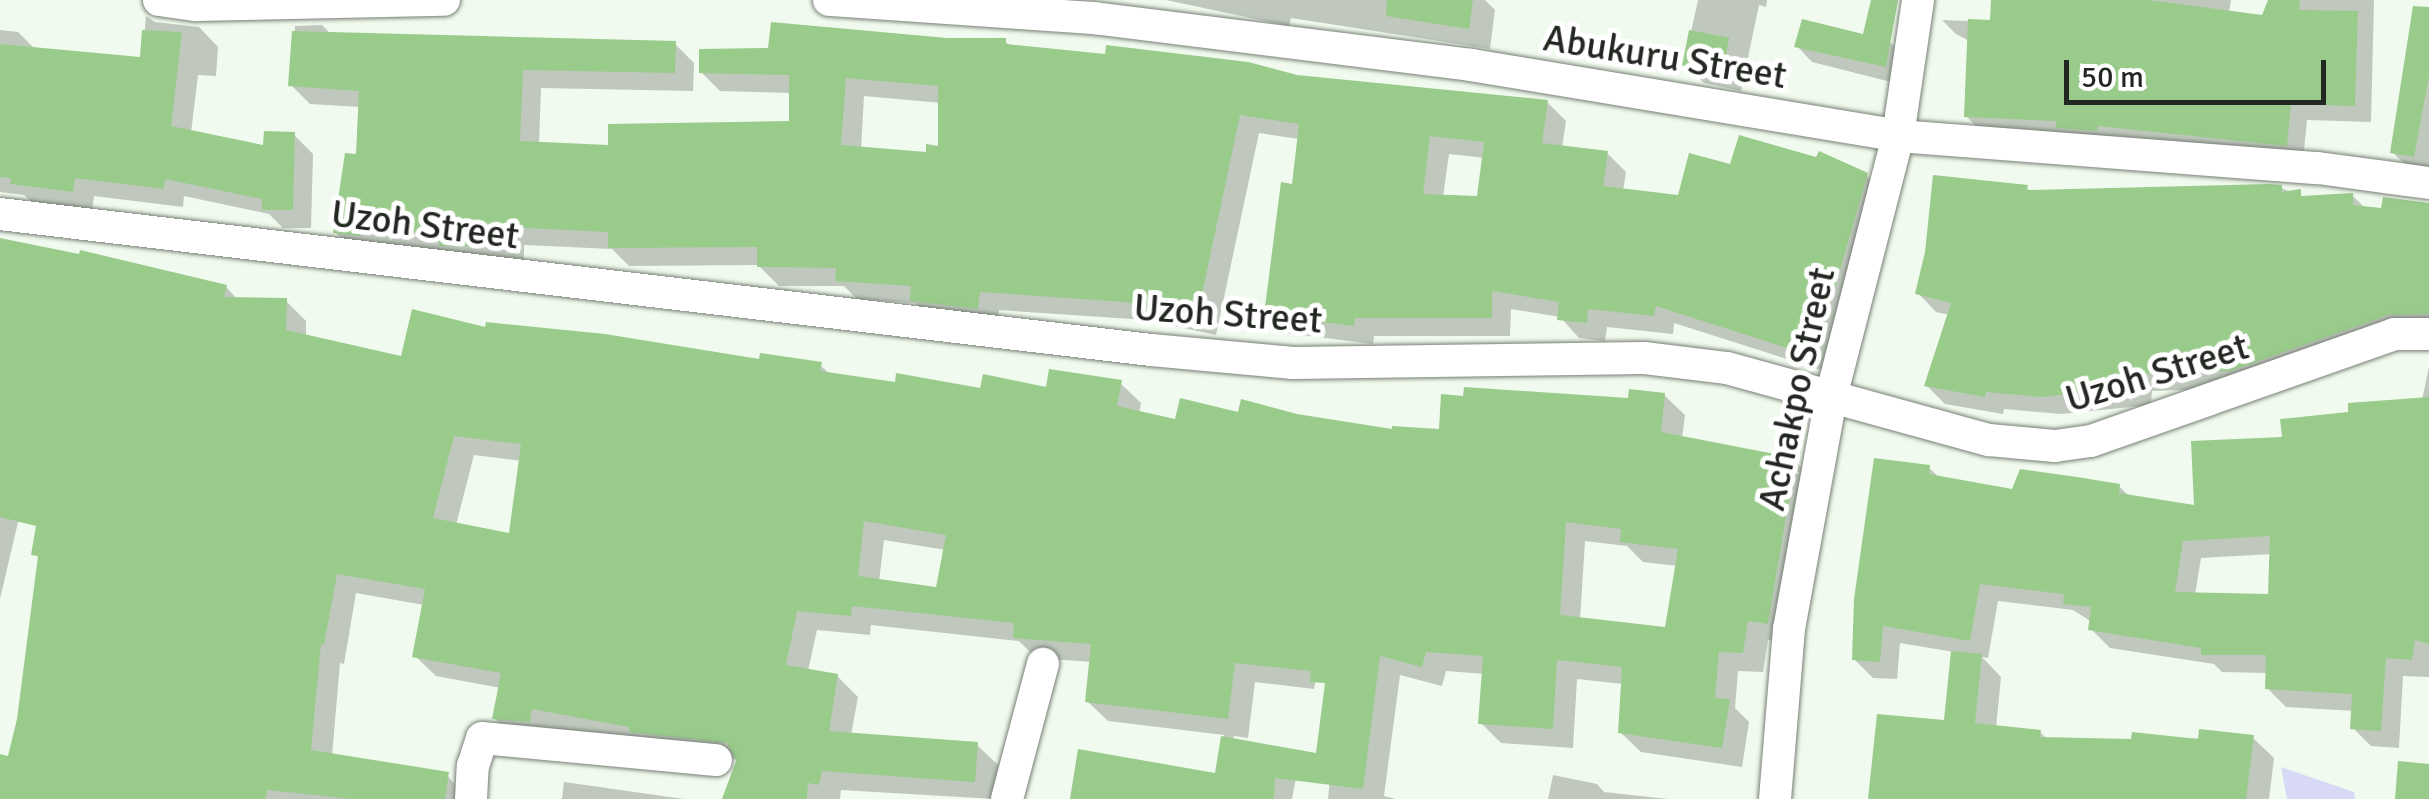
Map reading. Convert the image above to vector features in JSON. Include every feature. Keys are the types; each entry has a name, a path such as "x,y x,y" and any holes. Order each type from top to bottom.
{"street":[{"path":"159,0 196,5 444,0"},
{"name":"Abukuru Street","path":"829,0 1094,18 1471,65 1898,136 2318,168 2429,183"},
{"name":"Achakpo Street","path":"1775,799 1789,629 1831,397 1898,136 1918,0"},
{"name":"Uzoh Street","path":"0,214 1151,350 1293,363 1644,358 1726,368 1989,440 2055,446 2091,441 2394,334 2429,334"},
{"path":"1008,799 1043,664"},
{"path":"470,799 473,766 482,738 716,760"}],"shaded area":[{"path":"2281,767 2354,792 2355,799 2287,799"}],"building":[{"path":"1387,0 1473,0 1469,29 1386,16"},
{"path":"1871,0 1898,0 1886,67 1794,47 1802,19 1863,34"},
{"path":"1991,0 2148,0 2262,15 2268,0 2300,0 2299,10 2358,11 2355,106 2291,104 2287,146 2098,126 2097,131 2056,128 2056,121 1964,117 1968,19 1990,20"},
{"path":"2413,6 2429,7 2429,76 2414,157 2390,153"},
{"path":"771,22 947,38 1006,38 1006,44 1105,54 1106,45 1248,62 1297,75 1548,100 1542,143 1608,151 1603,186 1678,195 1689,153 1730,164 1739,135 1816,157 1819,151 1868,173 1815,357 1656,306 1654,316 1588,309 1587,323 1557,320 1559,302 1492,291 1492,318 1355,318 1354,326 1264,315 1281,182 1292,184 1299,124 1240,115 1197,318 1125,302 980,292 978,309 910,301 911,286 835,281 836,268 757,267 757,247 608,248 608,232 506,227 506,247 439,246 439,233 362,228 361,236 333,233 345,153 356,154 359,91 288,86 292,31 676,41 675,73 523,70 520,141 608,145 608,124 789,121 789,75 699,73 699,49 768,48","holes":["846,78 938,86 938,146 926,144 926,152 841,145","1430,136 1484,142 1477,196 1423,194"]},
{"path":"142,30 182,32 171,126 263,145 264,131 295,132 293,210 262,210 262,199 165,179 164,189 75,178 73,192 10,184 11,178 0,177 0,44 140,57"},
{"path":"1689,30 1729,38 1722,73 1682,65"},
{"path":"1933,175 2028,185 2027,190 2269,184 2282,185 2282,192 2301,189 2301,196 2353,193 2353,205 2381,208 2383,197 2429,203 2429,314 2388,315 2230,371 2134,374 2134,387 2041,397 1986,392 1985,397 1924,386 1951,303 1915,294 1925,252"},
{"path":"0,238 79,254 80,250 227,285 224,297 287,298 286,330 401,356 412,309 485,327 486,322 605,334 759,359 760,353 822,362 820,371 895,382 896,373 980,388 983,374 1046,387 1049,369 1122,380 1117,406 1175,419 1180,398 1238,412 1241,399 1297,414 1392,429 1439,429 1441,394 1463,396 1464,387 1628,398 1629,389 1665,393 1661,432 1796,458 1768,624 1748,621 1743,653 1719,652 1715,698 1730,699 1722,748 1618,733 1622,667 1557,660 1553,729 1478,724 1483,656 1426,652 1422,667 1380,656 1363,789 1275,778 1274,799 1070,799 1078,749 1215,773 1221,736 1316,753 1325,683 1310,682 1311,671 1235,663 1228,719 1085,702 1091,644 1013,638 1014,623 852,606 851,616 797,611 786,665 838,674 829,731 978,742 975,782 822,771 819,785 808,783 807,799 722,799 736,761 727,743 629,732 629,727 532,709 530,722 492,719 501,673 412,657 425,589 337,574 324,645 321,644 311,750 449,772 445,799 352,799 267,790 266,799 0,799 0,754 8,756 17,719 38,556 31,555 36,526 0,517","holes":["454,436 521,444 509,533 433,518","864,521 946,535 936,587 858,576","1566,522 1621,529 1620,542 1678,549 1665,627 1560,615"]},
{"path":"2429,397 2429,644 2415,640 2412,660 2386,658 2381,731 2350,729 2352,694 2265,689 2266,655 2201,655 2201,648 2088,630 2091,607 2063,604 2064,594 1980,584 1970,641 1883,626 1880,662 1852,660 1854,599 1874,458 1930,465 1929,474 2012,489 2020,469 2077,477 2120,484 2119,493 2194,505 2191,441 2282,437 2280,419 2348,412 2348,403","holes":["2270,536 2268,594 2175,592 2183,541"]},
{"path":"1951,651 1982,654 1975,723 2041,730 2040,737 2131,739 2132,732 2198,739 2199,729 2254,735 2246,799 1868,799 1877,714 1944,720"},
{"path":"2398,761 2429,764 2429,799 2395,799"}]}
